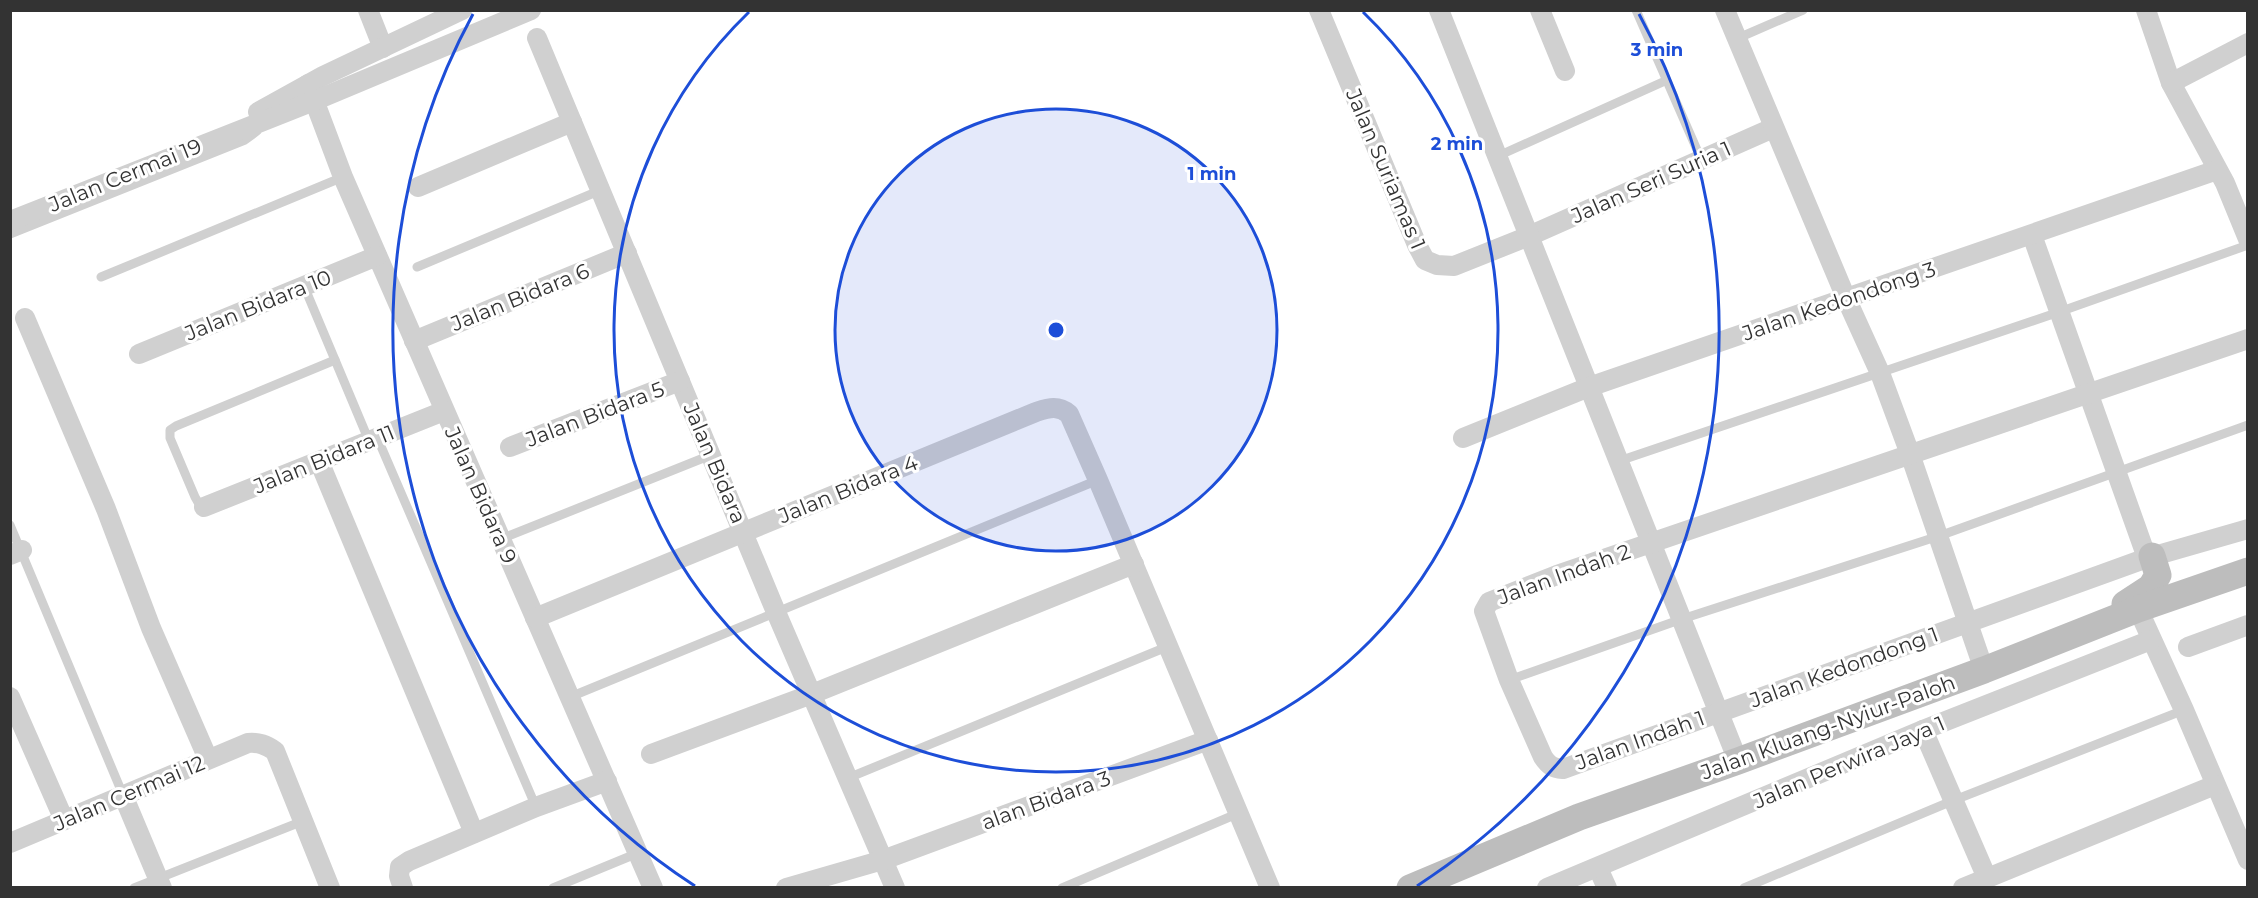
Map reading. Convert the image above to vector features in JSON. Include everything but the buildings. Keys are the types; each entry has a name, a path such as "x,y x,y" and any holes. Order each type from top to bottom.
{"street":[{"path":"368,10 383,48"},
{"path":"311,92 383,48 462,10"},
{"path":"243,135 257,113 531,10"},
{"name":"Jalan Suriamas 1","path":"1319,10 1425,260 1437,265 1454,266 1529,236"},
{"path":"1439,10 1738,761"},
{"path":"1540,10 1565,71"},
{"path":"1725,10 1773,128 1880,373 1939,536 1984,670"},
{"path":"2146,10 2170,83 2233,202 2247,239"},
{"name":"Jalan Bidara","path":"537,38 776,612 895,888"},
{"path":"2170,83 2247,43"},
{"name":"Jalan Cermai 19","path":"10,221 243,135 311,92"},
{"name":"Jalan Bidara 9","path":"311,92 343,177 653,888"},
{"path":"418,187 572,122"},
{"name":"Jalan Seri Suria 1","path":"1529,236 1773,128"},
{"name":"Jalan Kedondong 3","path":"1463,438 1589,387 2217,170"},
{"path":"2032,235 2116,472 2158,575 2151,587 2110,612 2095,626"},
{"name":"Jalan Bidara 6","path":"414,341 627,253"},
{"name":"Jalan Bidara 10","path":"138,354 377,256"},
{"path":"25,318 208,759"},
{"path":"1651,542 2247,339"},
{"name":"Jalan Bidara 5","path":"510,447 680,381"},
{"name":"Jalan Bidara 4","path":"535,618 743,531 1052,407 1062,409 1069,414 1098,480"},
{"name":"Jalan Bidara 11","path":"204,507 444,411"},
{"path":"319,461 474,833"},
{"path":"1098,480 1270,888"},
{"path":"2149,557 2247,529"},
{"name":"Jalan Indah 2","path":"1509,680 1486,619 1485,605 1557,575 1651,542"},
{"name":"Jalan Kedondong 1","path":"1719,711 2149,557"},
{"path":"651,754 812,694 1134,564"},
{"name":"Jalan Kluang-Nyiur-Paloh","path":"1410,888 1580,817 1738,761 1984,670 2138,609 2247,571"},
{"path":"2138,609 2184,710 2247,860"},
{"path":"2188,647 2247,625"},
{"name":"Jalan Perwira Jaya 1","path":"1547,888 1923,730 2151,639"},
{"name":"Jalan Indah 1","path":"1509,680 1543,757 1555,768 1563,769 1719,711"},
{"path":"10,697 64,820"},
{"path":"1923,730 1987,878"},
{"name":"alan Bidara 3","path":"786,888 884,860 1208,740"},
{"name":"Jalan Cermai 12","path":"10,843 248,743 266,745 275,752 303,821"},
{"path":"403,888 399,876 400,867 410,861 536,807 607,781"},
{"path":"1962,888 2215,785"},
{"path":"123,795 160,882"},
{"path":"303,821 330,888"},
{"path":"1598,868 1607,888"}],"lane":[{"path":"1636,10 1665,81 1701,159"},
{"path":"1736,39 1803,10"},
{"path":"1498,156 1665,81"},
{"path":"10,234 243,135"},
{"path":"100,277 343,177"},
{"path":"417,267 601,190"},
{"path":"1619,461 2059,312 2247,245"},
{"path":"304,286 536,807"},
{"path":"204,507 195,497 170,438 170,430 335,360"},
{"path":"1509,680 1682,619 1939,536 2247,425"},
{"path":"501,539 711,455"},
{"path":"570,697 1098,480"},
{"path":"10,525 16,553 123,795"},
{"path":"848,778 1169,646"},
{"path":"1744,888 1952,801 2184,710"},
{"path":"1062,888 1239,813"},
{"path":"134,888 160,882 303,821"},
{"path":"554,888 638,853"}]}
